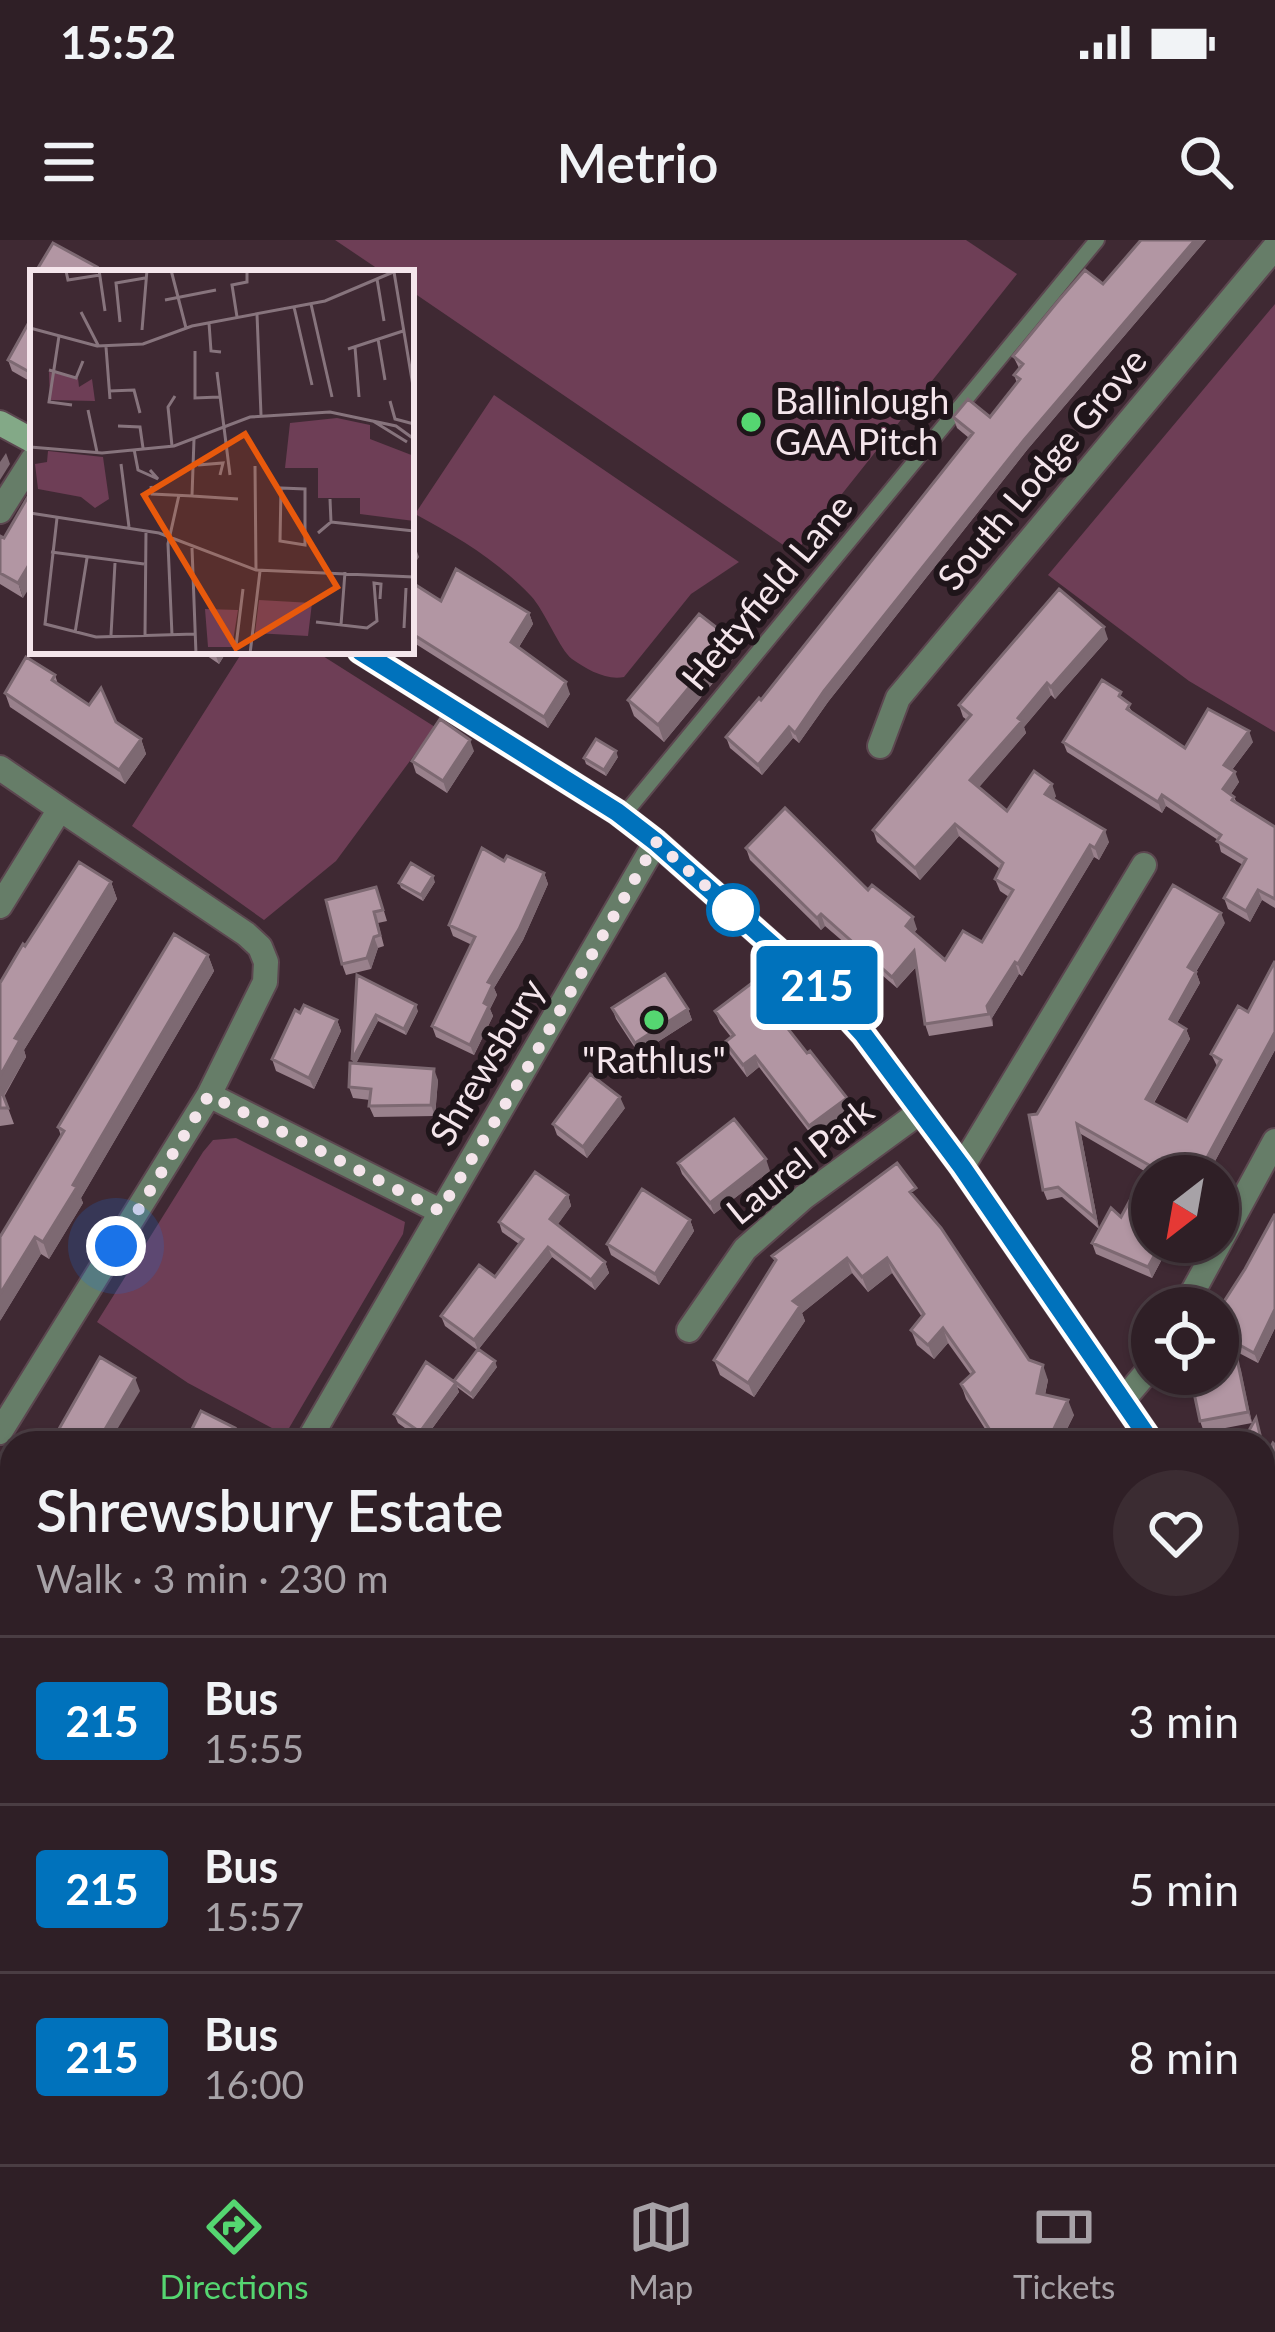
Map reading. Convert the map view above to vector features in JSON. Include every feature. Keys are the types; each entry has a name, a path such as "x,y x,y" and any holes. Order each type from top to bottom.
{"street":[{"name":"South Lodge Grove","path":"880,746 898,698 1275,247"},
{"path":"0,423 30,439"},
{"path":"0,511 30,464"},
{"path":"365,654 656,842 832,999 962,1167 1144,1431"},
{"path":"0,768 245,934 260,947 267,980 209,1095 1,1431"},
{"path":"0,906 60,808"},
{"name":"Shrewsbury","path":"314,1431 656,842"},
{"path":"962,1167 1144,865"},
{"path":"209,1095 440,1211"},
{"name":"Laurel Park","path":"689,1330 745,1249 804,1197 920,1112"},
{"path":"1195,1287 1275,1141"},
{"path":"1123,1400 1131,1391"}],"lane":[{"name":"Hettyfield Lane","path":"622,817 1097,240"}],"shaded area":[{"name":"Ballinlough GAA Pitch","path":"335,240 966,240 1017,274 795,553 414,293 414,270 380,270"},
{"path":"1275,304 1275,732 1189,681 1048,575"},
{"path":"494,395 739,562 691,594 624,677 604,676 572,659 518,583 477,551 415,514"},
{"path":"241,654 320,654 435,727 336,861 264,920 132,826"},
{"path":"236,1138 405,1222 403,1234 287,1431 278,1431 188,1383 97,1322 213,1140"}],"building":[{"path":"1141,240 1195,240 1024,440 795,733 789,727 758,765 726,737 761,700 973,433 953,417 968,399 990,417 1020,379 1014,375 1023,364 1013,356 1059,300 1085,270 1103,284"},
{"path":"53,243 97,267 95,270 37,270"},
{"path":"30,320 30,372 8,360"},
{"path":"30,493 30,563 18,583 0,573 0,536 4,538"},
{"path":"456,569 529,613 511,642 566,682 544,717 414,635 414,584 441,601"},
{"path":"1059,589 1104,627 1051,687 1047,683 1018,718 1022,721 970,780 1007,811 1034,771 1052,784 1045,794 1105,830 1095,848 1090,845 987,1006 989,1014 925,1024 914,951 892,977 821,914 817,918 746,848 785,808 868,890 872,885 913,917 906,926 945,960 963,931 982,942 1013,890 995,879 1003,863 955,824 915,868 873,830 971,715 959,705"},
{"path":"699,614 730,638 658,725 628,700"},
{"path":"26,657 89,705 101,688 116,722 141,739 119,770 5,693"},
{"path":"1102,680 1121,692 1119,696 1130,704 1127,709 1185,748 1208,709 1249,731 1224,765 1235,772 1223,789 1275,827 1275,899 1258,890 1246,911 1224,898 1246,859 1217,841 1221,835 1162,795 1158,802 1063,742"},
{"path":"440,719 470,740 443,781 412,761"},
{"path":"596,739 616,751 604,770 584,758"},
{"path":"482,848 504,861 507,856 544,873 488,982 493,984 484,1003 489,1006 470,1045 432,1026 475,937 449,925"},
{"path":"79,862 111,882 15,1038 20,1040 0,1076 0,983"},
{"path":"411,863 433,876 421,895 399,883"},
{"path":"1173,885 1221,913 1188,967 1196,972 1170,1019 1186,1029 1146,1099 1187,1121 1221,1060 1211,1054 1238,1006 1248,1012 1275,961 1275,1032 1208,1155 1131,1155 1077,1124 1095,1218 1058,1187 1043,1190 1029,1115 1037,1114"},
{"path":"376,887 383,910 374,912 380,935 374,937 367,958 342,964 326,900"},
{"path":"174,934 208,955 73,1185 77,1187 43,1242 35,1237 0,1294 0,1237 64,1131 58,1127"},
{"name":"\"Rathlus\"","path":"665,974 688,1009 635,1043 612,1008"},
{"path":"357,975 416,1005 404,1029 376,1015 352,1060"},
{"path":"752,983 847,1098 809,1126 755,1056 743,1065 725,1042 734,1035 715,1011"},
{"path":"304,1005 337,1020 309,1078 272,1059 295,1010 300,1013"},
{"path":"350,1063 434,1069 431,1105 369,1106 371,1089 349,1087"},
{"path":"590,1074 620,1097 583,1147 553,1124"},
{"path":"734,1119 766,1159 710,1203 678,1163"},
{"path":"897,1163 916,1188 910,1192 941,1228 1029,1360 1043,1365 1037,1393 1068,1400 1053,1431 990,1431 961,1384 974,1372 943,1328 928,1345 911,1330 924,1314 887,1258 862,1277 847,1258 793,1301 800,1306 748,1383 714,1360 776,1260 772,1256"},
{"path":"535,1172 568,1195 550,1219 605,1262 591,1280 548,1247 474,1340 441,1316 479,1265 495,1277 523,1239 499,1222"},
{"path":"642,1189 690,1220 655,1274 607,1244"},
{"path":"1131,1198 1131,1260 1092,1243 1111,1208 1121,1217"},
{"path":"1275,1214 1275,1309 1254,1353 1239,1345 1239,1287 1233,1287"},
{"path":"478,1349 495,1361 471,1394 454,1381"},
{"path":"100,1357 135,1378 104,1431 58,1431"},
{"path":"426,1362 456,1383 421,1431 394,1414"},
{"path":"1239,1369 1248,1412 1200,1421 1194,1395 1239,1395"},
{"path":"201,1411 235,1428 234,1431 191,1431"}],"bus line":[{"name":"215","path":"365,654 617,812 832,999 962,1167 1144,1431"}],"place":[{"name":"Ballinlough GAA Pitch","path":"751,422"},
{"name":"\"Rathlus\"","path":"654,1020"}],"route":[{"path":"116,1246 209,1095 440,1211 656,842 733,910"}]}
